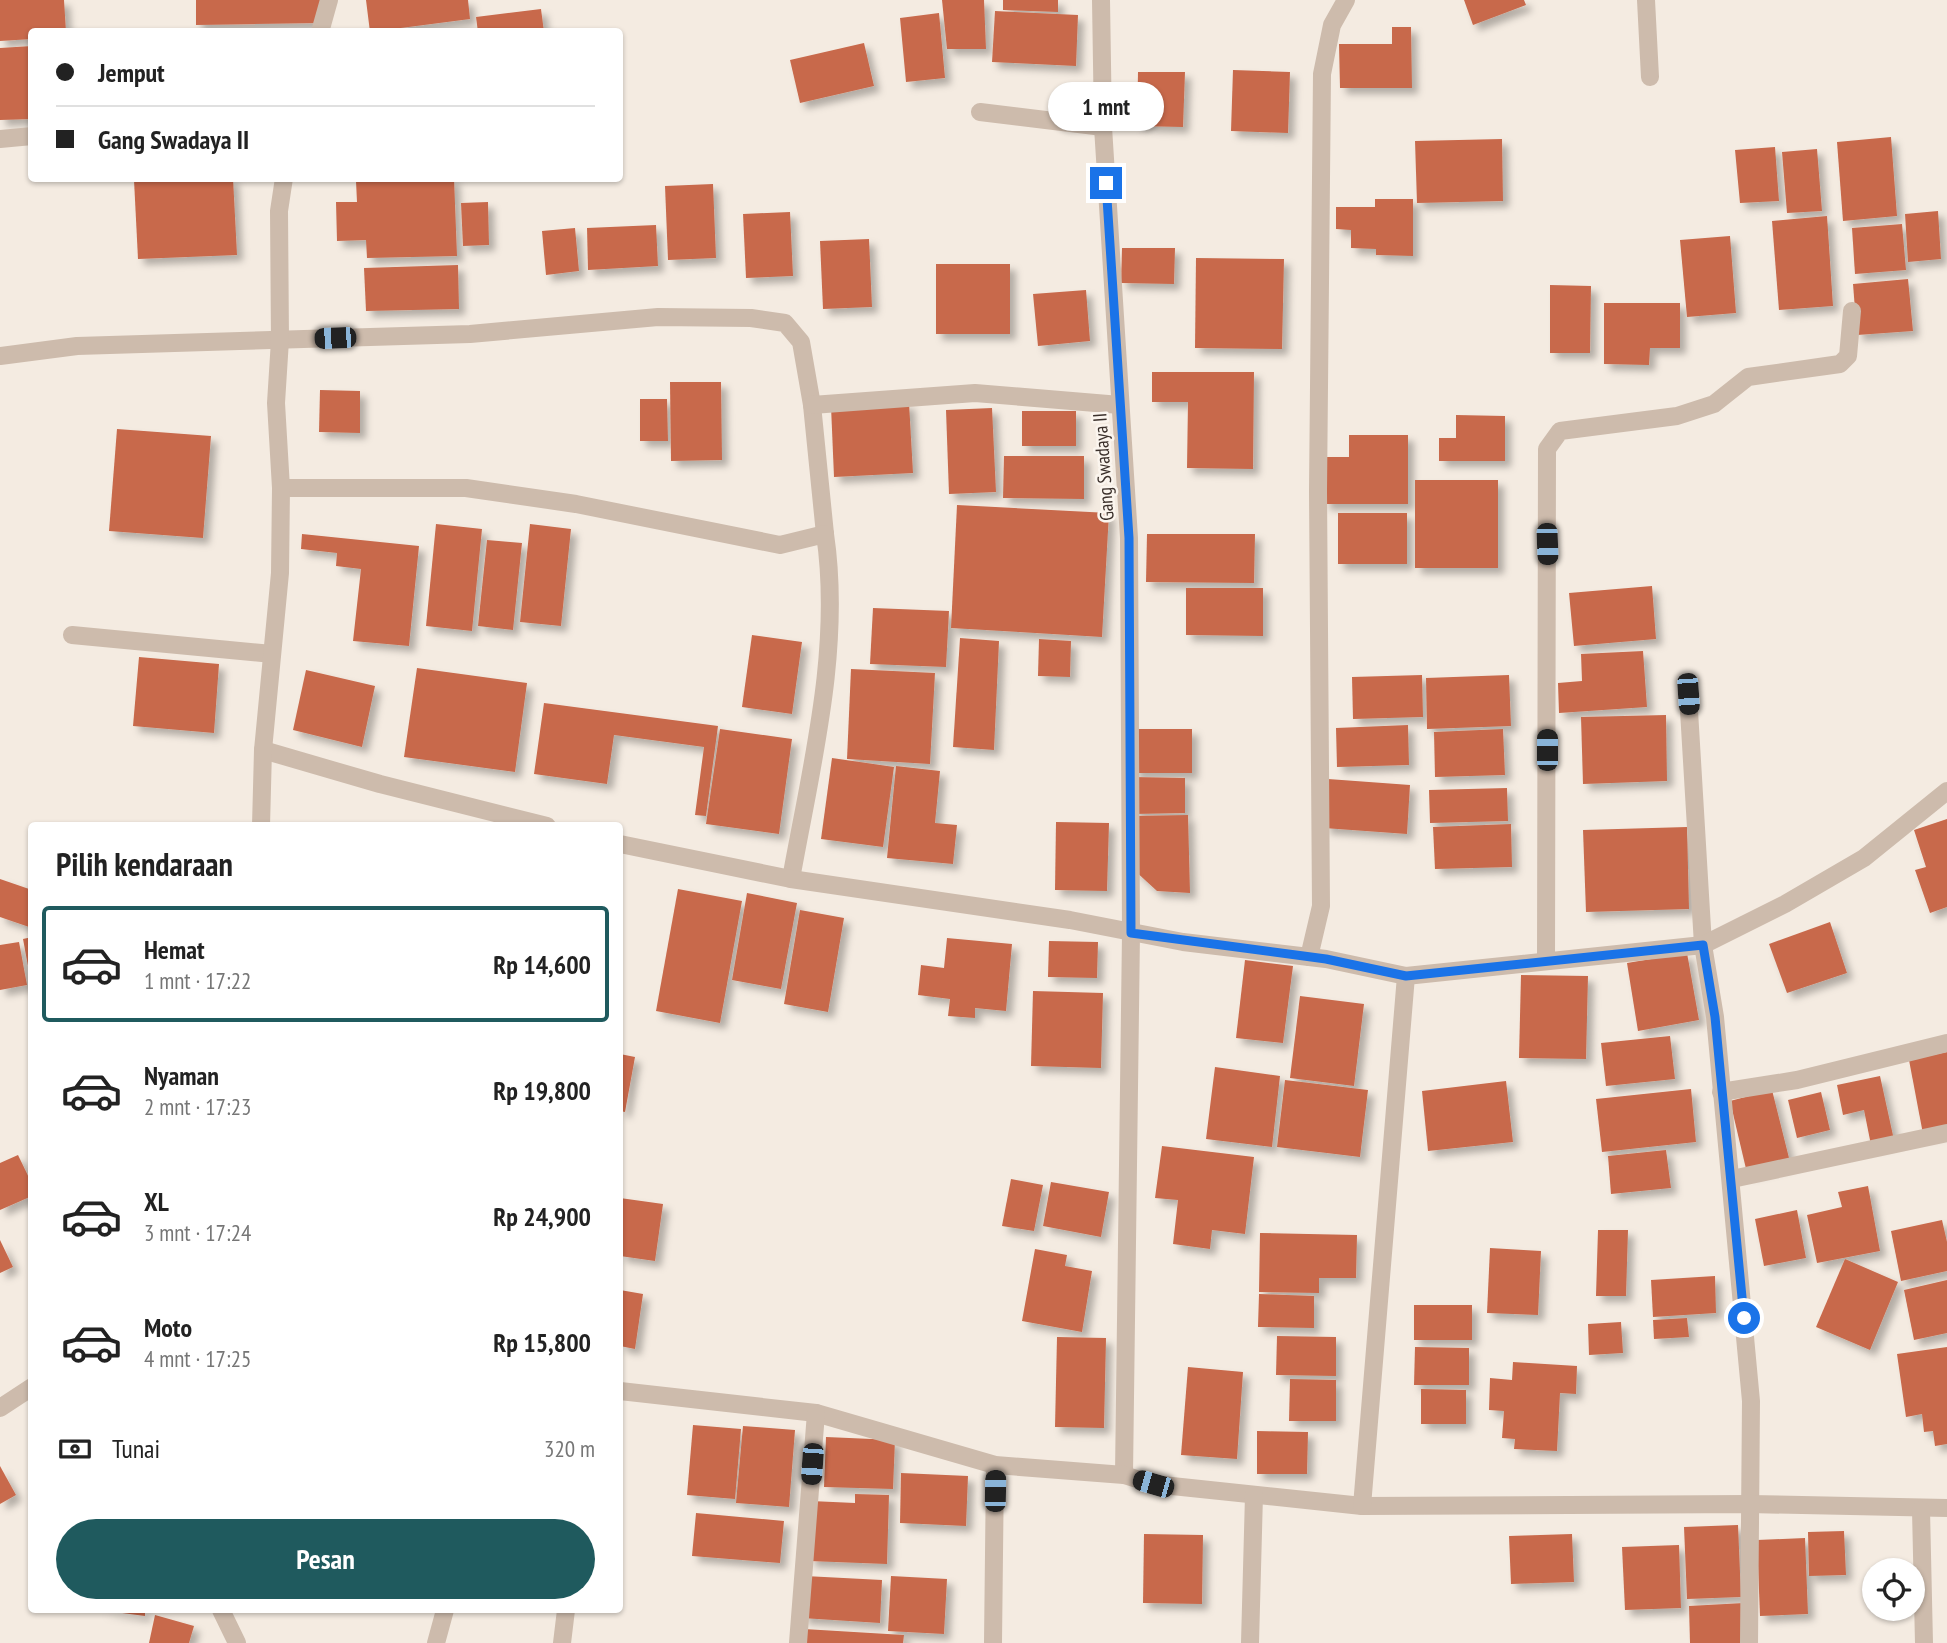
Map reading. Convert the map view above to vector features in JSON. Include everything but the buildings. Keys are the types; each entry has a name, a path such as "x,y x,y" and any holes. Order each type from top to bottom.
{"street":[{"path":"321,28 329,0"},
{"name":"Gang Swadaya II","path":"1101,0 1103,127 1129,538 1131,933 1124,1475"},
{"path":"1310,957 1321,906 1318,491 1322,74 1332,25 1346,0"},
{"path":"1646,0 1650,77"},
{"path":"979,112 1103,127"},
{"path":"0,139 28,136"},
{"path":"261,822 263,750 280,573 281,488 276,403 280,340 279,211 283,182"},
{"path":"1546,961 1547,449 1560,431 1677,416 1714,404 1748,377 1840,365 1848,356 1852,311"},
{"path":"0,356 77,346 470,334 658,317 751,318 785,323 801,342 812,405 832,615 817,732 791,879"},
{"path":"812,405 975,393 1120,405"},
{"path":"281,488 466,488 576,504 780,545 825,534"},
{"path":"72,635 272,654"},
{"path":"1688,694 1703,945 1715,1017 1751,1401 1749,1643"},
{"path":"263,750 380,784 531,822"},
{"path":"623,845 791,879 1070,920 1131,933 1310,957 1406,976 1703,945 1784,904 1864,858 1947,792"},
{"path":"1362,1506 1406,976"},
{"path":"1721,1092 1797,1080 1947,1043"},
{"path":"1732,1179 1947,1133"},
{"path":"0,1408 28,1390"},
{"path":"623,1391 816,1413 995,1465 1124,1475 1153,1484 1362,1506 1749,1504 1922,1510 1947,1508"},
{"path":"798,1643 816,1413"},
{"path":"993,1643 995,1465"},
{"path":"1250,1643 1254,1494"},
{"path":"1922,1510 1924,1643"},
{"path":"222,1613 237,1643"},
{"path":"436,1643 444,1613"},
{"path":"562,1643 566,1613"}],"route":[{"path":"1106,183 1129,538 1131,933 1326,959 1406,976 1703,945 1715,1017 1744,1318"}]}
